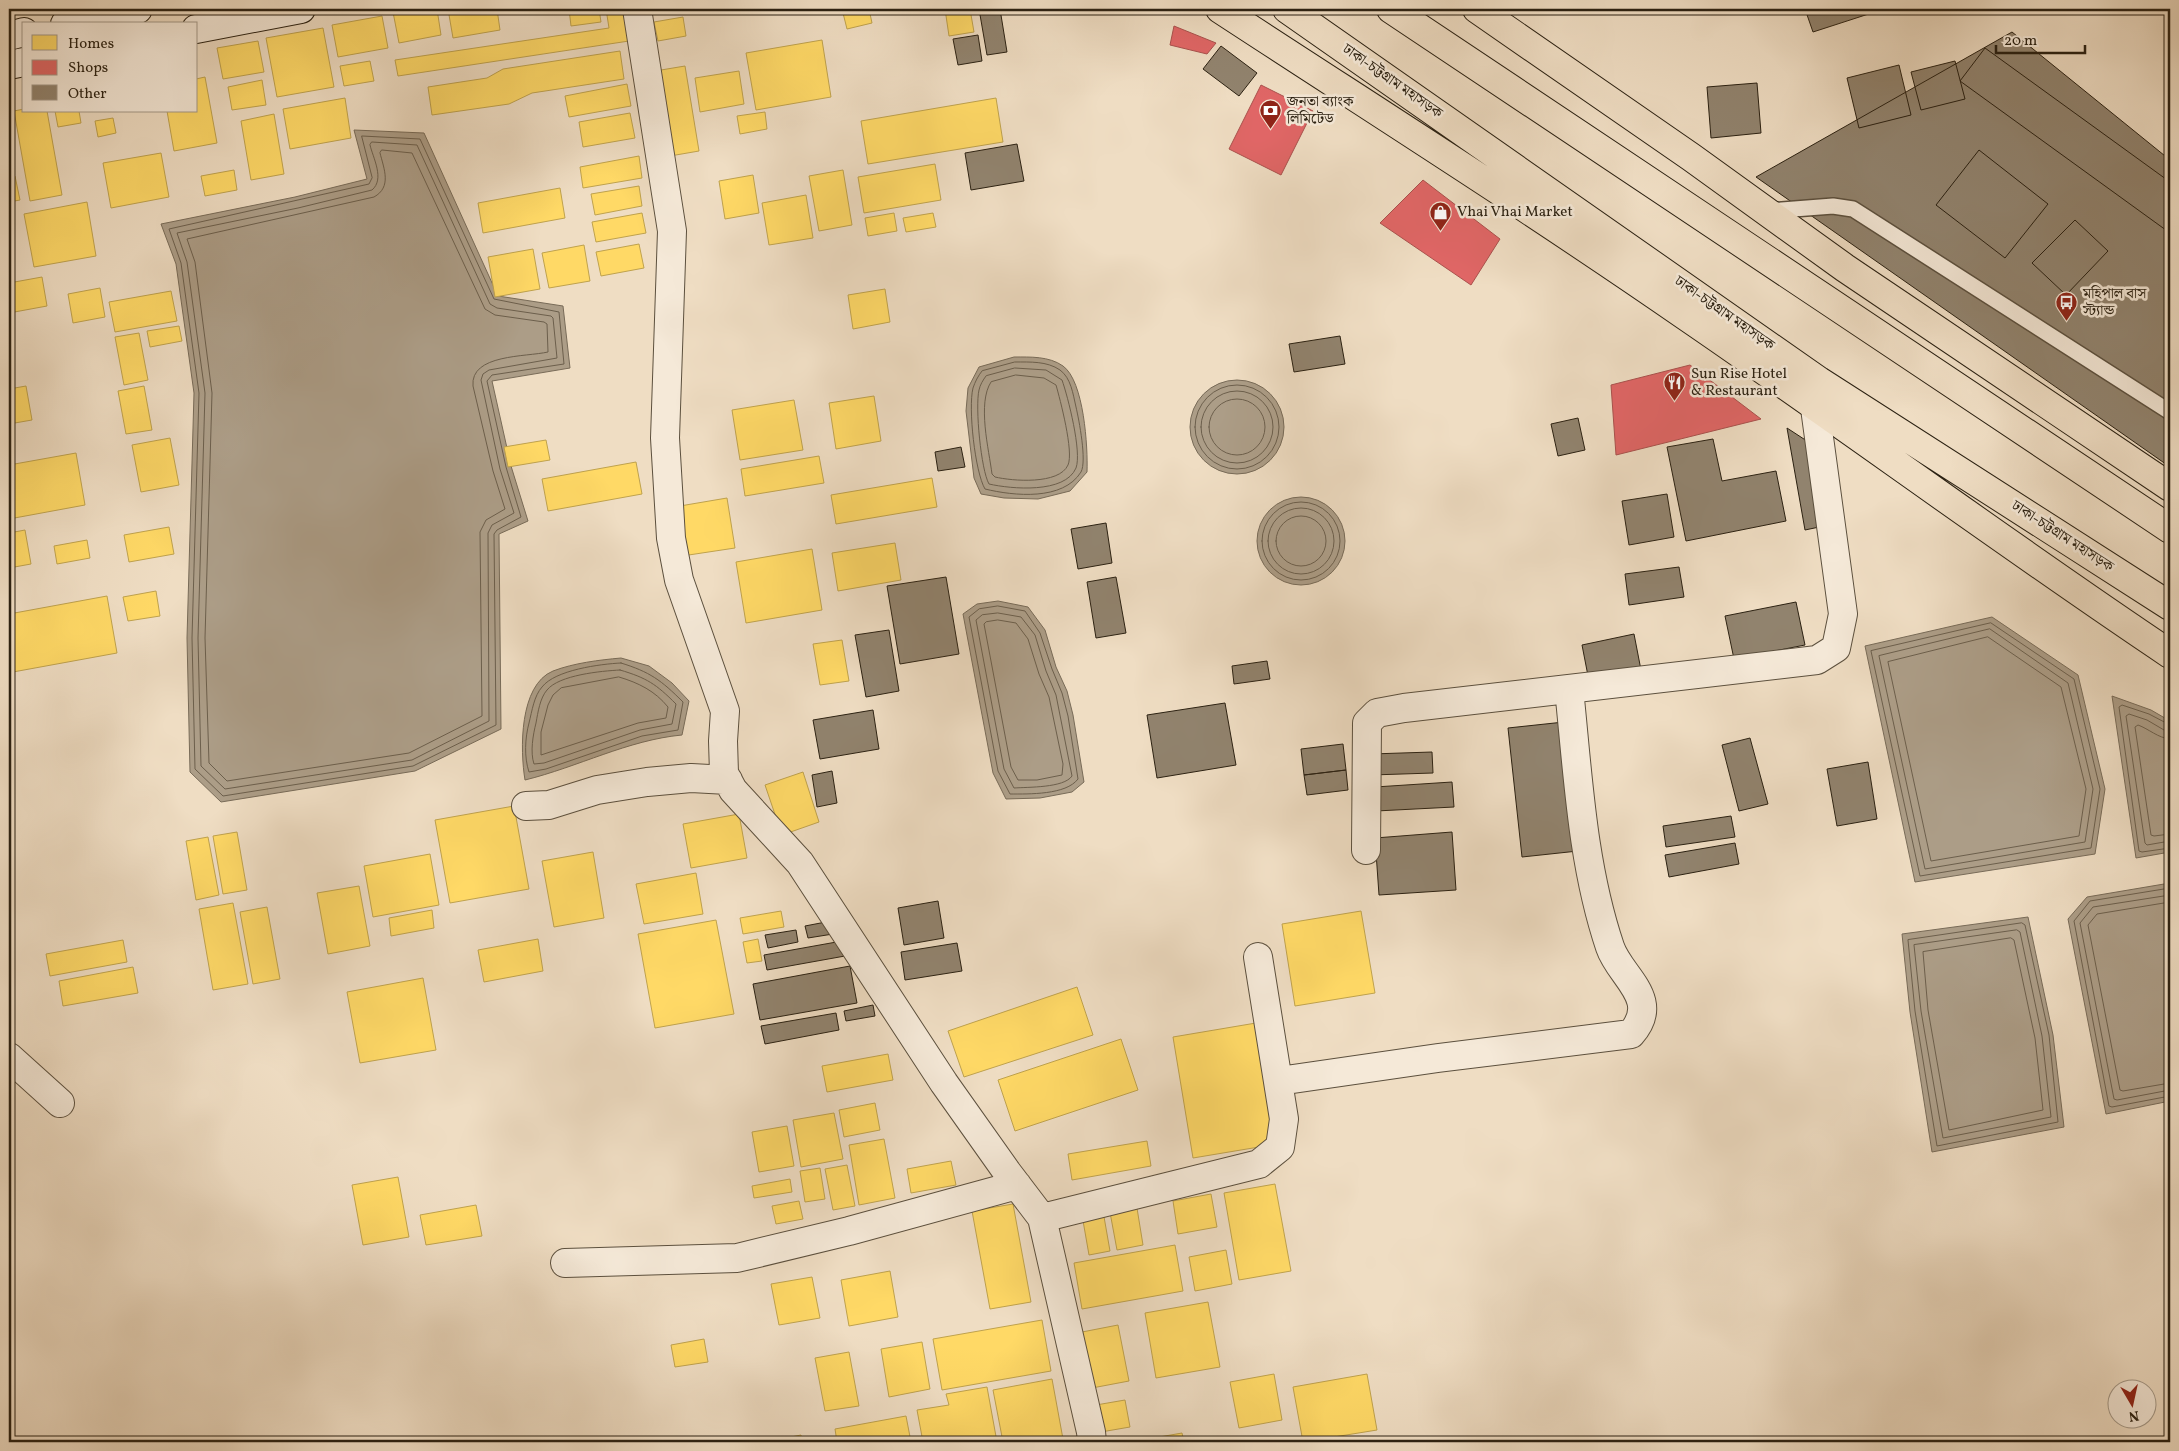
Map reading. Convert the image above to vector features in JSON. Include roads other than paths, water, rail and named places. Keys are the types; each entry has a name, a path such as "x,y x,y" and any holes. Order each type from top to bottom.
{"highway":[{"path":"1220,9 1537,215 1689,318 1815,408 2170,654"},
{"name":"ঢাকা-চট্টগ্রাম মহাসড়ক","path":"1287,9 1819,381 2170,606"},
{"path":"1391,9 2170,529"},
{"path":"1477,9 1845,268 2170,486"}],"street":[{"path":"76,22 138,9"},
{"path":"198,29 301,9"},
{"path":"637,9 672,231 665,438 671,538 679,580 725,711 723,741 724,773 733,790 800,863 944,1082 1042,1218 1092,1442"},
{"path":"9,36 22,33"},
{"path":"9,65 22,62"},
{"path":"1366,850 1367,722 1377,714 1404,708 1817,660 1836,648 1843,614 1815,408"},
{"path":"1278,1082 1438,1058 1632,1034 1638,1026 1642,1010 1637,989 1611,950 1588,865 1569,688"},
{"path":"526,806 549,805 597,790 647,782 691,778 728,780"},
{"path":"1042,1218 1259,1164 1280,1147 1284,1119 1258,957"},
{"path":"9,1057 60,1103"},
{"path":"565,1263 737,1258 848,1232 1017,1185"}],"lane":[{"path":"1765,211 1834,206 1853,209 2170,412"}],"water":[{"path":"354,130 424,133 498,296 563,306 570,368 492,381 511,466 528,521 499,534 501,729 415,771 221,802 190,772 187,638 194,393 176,264 161,224 295,197 367,179"},
{"path":"1014,357 1052,360 1063,366 1076,385 1083,415 1087,447 1087,472 1070,491 1038,499 1004,498 981,494 974,478 966,411 968,388 979,367"},
{"path":"1237,380 1255,383 1270,394 1281,409 1284,427 1281,445 1270,460 1255,471 1237,474 1219,471 1204,460 1193,445 1190,427 1193,409 1204,394 1219,383"},
{"path":"1301,497 1318,500 1326,504 1338,516 1342,524 1345,541 1342,558 1338,566 1326,578 1318,582 1301,585 1284,582 1276,578 1264,566 1260,558 1257,541 1260,524 1264,516 1276,504 1284,500"},
{"path":"998,601 1028,607 1045,630 1056,667 1067,691 1073,715 1084,782 1072,792 1040,798 1006,799 993,773 963,614 977,604"},
{"path":"1992,617 2078,675 2105,789 2095,854 1915,882 1865,646"},
{"path":"621,658 649,666 672,683 689,701 682,735 642,742 525,780 522,752 524,720 534,690 542,678 553,671 569,666"},
{"path":"2112,696 2151,710 2170,721 2170,852 2136,858"},
{"path":"2170,883 2170,1101 2106,1114 2068,919 2087,897"},
{"path":"2028,917 2053,1035 2064,1127 1932,1152 1910,1012 1902,934"}],"place":[{"name":"জনতা ব্যাংক লিমিটেড","path":"1271,130"},
{"name":"Vhai Vhai Market","path":"1441,231"},
{"name":"মহিপাল বাস স্ট্যান্ড","path":"2067,322"},
{"name":"Sun Rise Hotel & Restaurant","path":"1675,402"}]}
